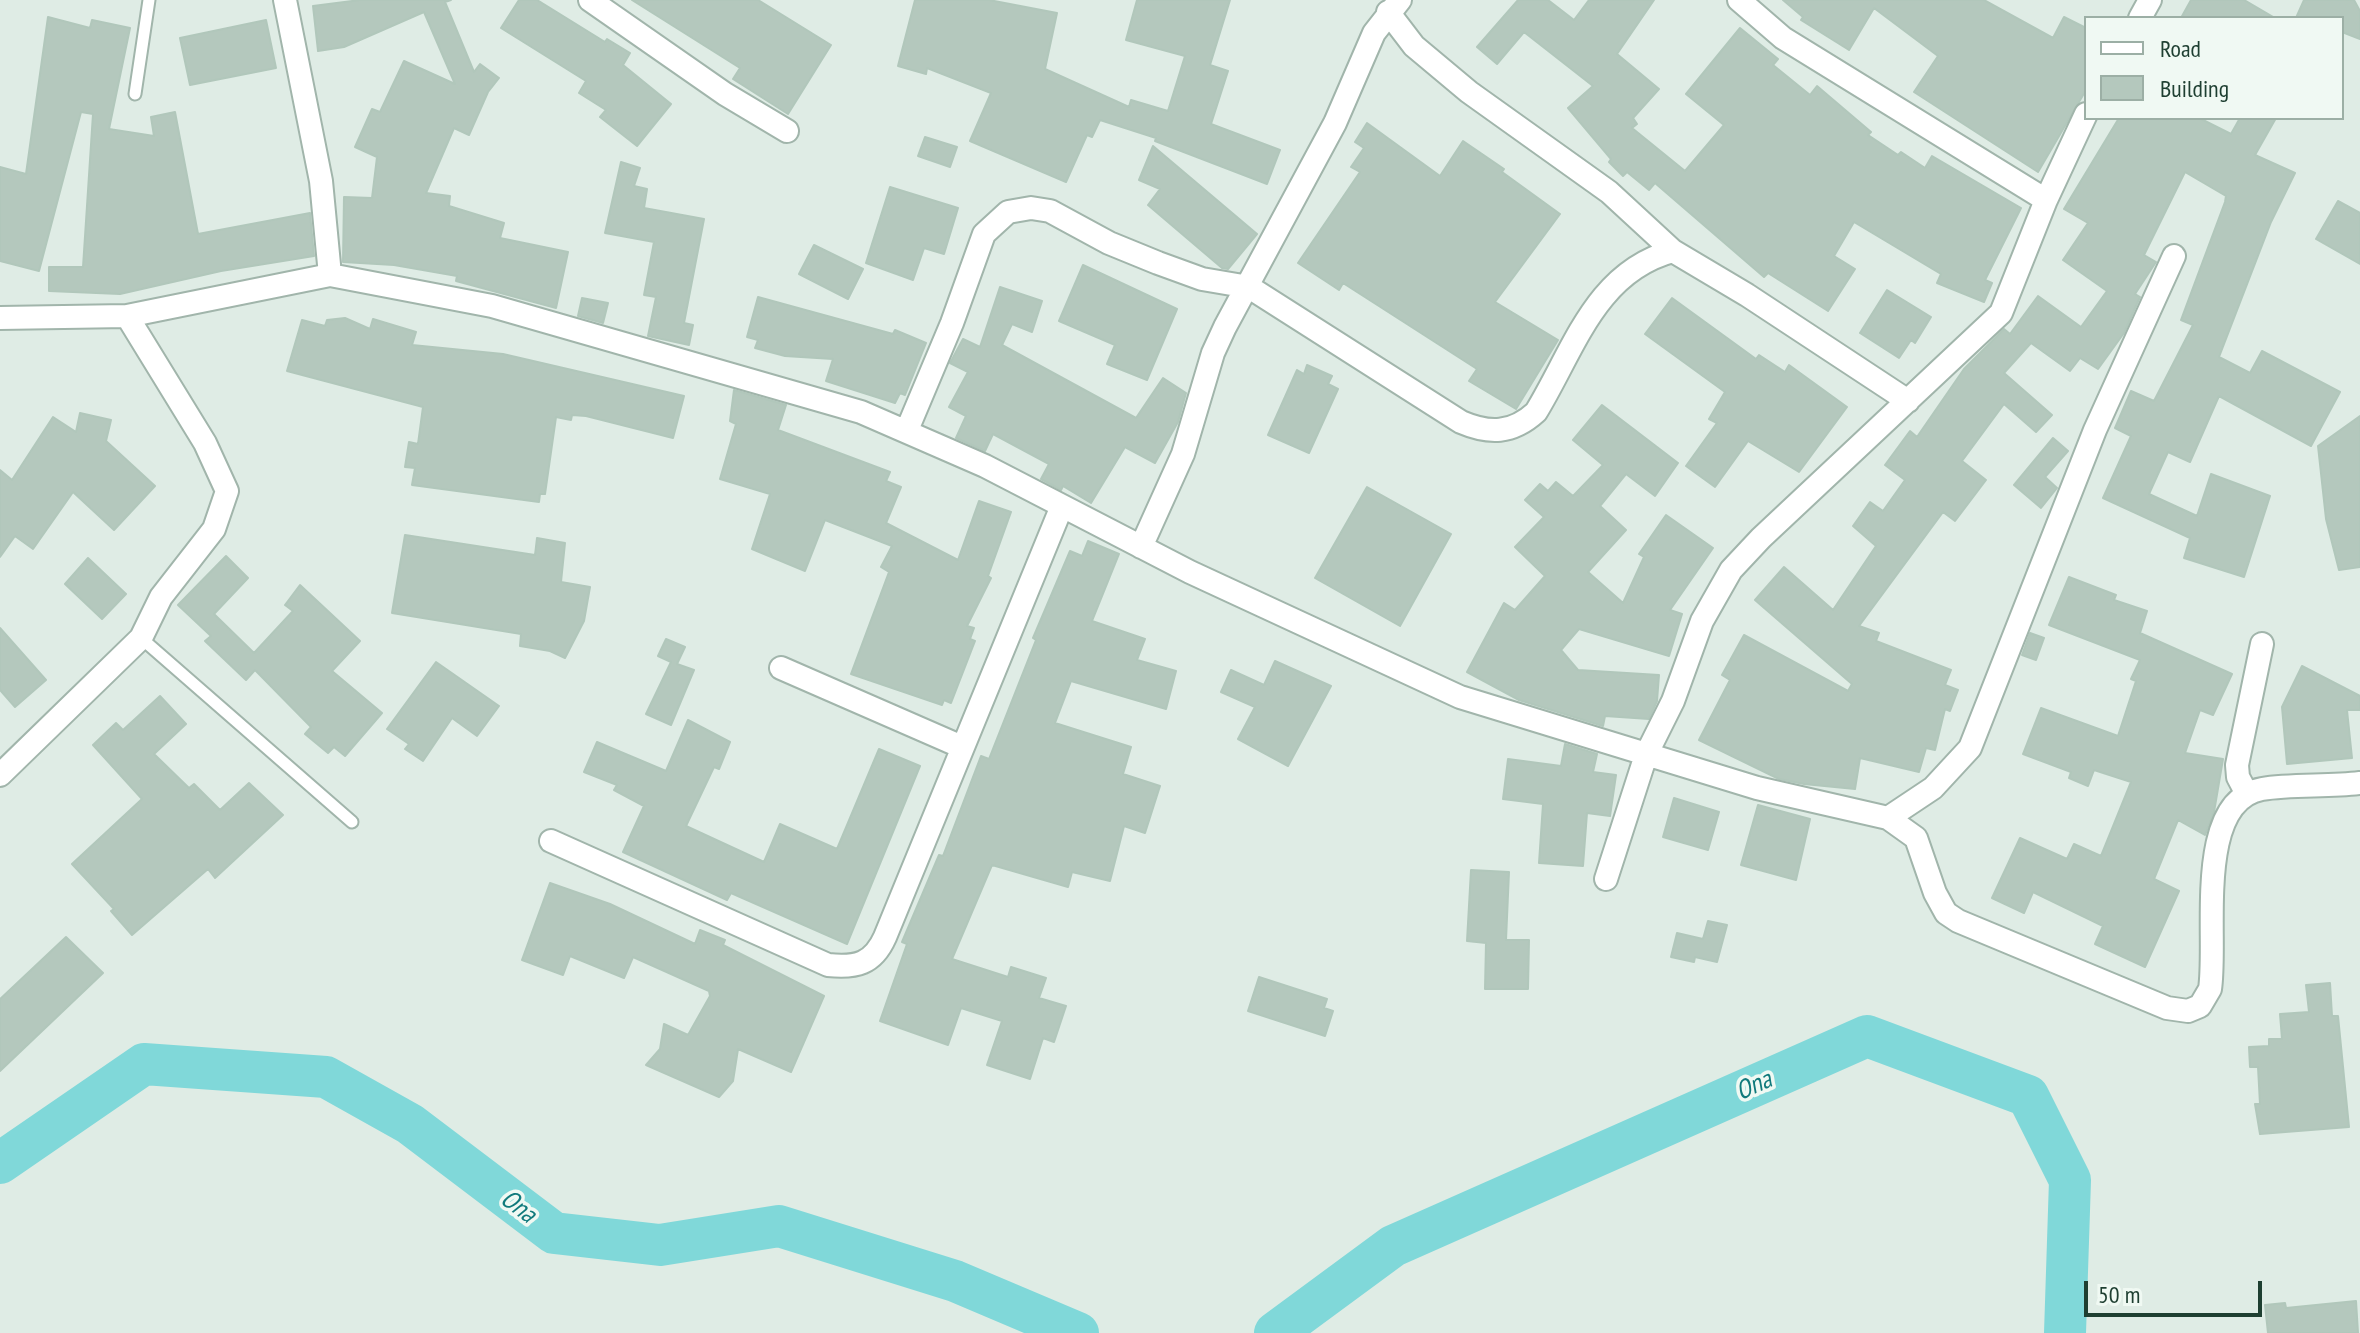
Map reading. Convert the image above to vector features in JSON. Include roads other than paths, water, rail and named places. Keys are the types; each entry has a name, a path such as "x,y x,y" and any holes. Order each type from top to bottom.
{"street":[{"path":"285,0 321,181 330,275"},
{"path":"590,0 725,94 787,131"},
{"path":"1739,0 1783,38 2046,200"},
{"path":"1141,547 1183,454 1213,353 1335,123 1374,33 1394,6 1414,46 1469,92 1609,192 1673,251 1747,295 1908,401"},
{"path":"1606,879 1646,755 1673,701 1702,621 1731,570 2001,313 2046,200 2084,118"},
{"path":"907,430 952,323 984,234 1008,212 1031,208 1050,211 1109,243 1158,263 1202,279 1249,287 1461,422 1496,432 1525,422 1536,412 1584,322 1611,288 1637,264 1673,251"},
{"path":"1888,818 1933,788 1970,748 2095,430 2174,256"},
{"path":"0,318 127,316 330,275 530,316 816,399 907,430 1387,666 1460,697 1757,788 1888,818 1916,838 1935,893 1946,913 1958,921 2167,1008 2188,1011 2200,1006 2210,989 2216,842 2230,807 2247,794 2263,789 2360,783"},
{"path":"0,775 141,638 161,597 214,529 227,491 205,443 127,316"},
{"path":"551,841 828,965 849,967 864,963 878,953 1034,581 1062,506"},
{"path":"2247,794 2238,777 2237,765 2262,644"},
{"path":"781,668 962,747"}],"lane":[{"path":"135,94 149,0"},
{"path":"141,638 352,822"}],"waterway":[{"name":"Ona","path":"1275,1333 1393,1246 1867,1036 2028,1096 2070,1180 2065,1333"},
{"name":"Ona","path":"0,1163 144,1064 326,1077 410,1124 554,1233 660,1245 779,1226 955,1281 1078,1333"}]}
